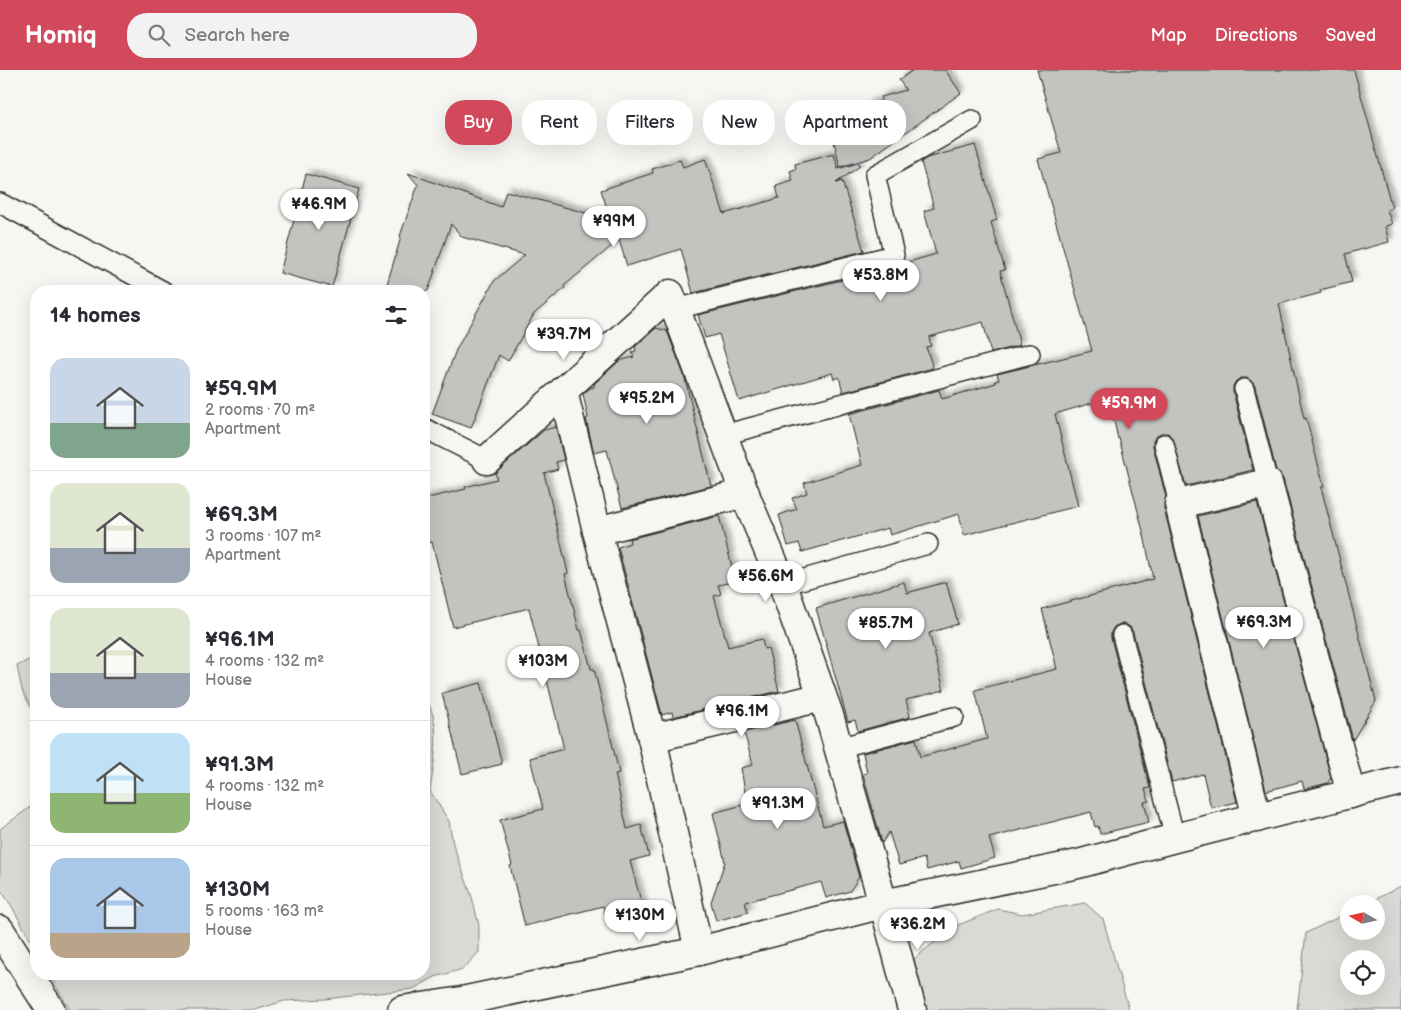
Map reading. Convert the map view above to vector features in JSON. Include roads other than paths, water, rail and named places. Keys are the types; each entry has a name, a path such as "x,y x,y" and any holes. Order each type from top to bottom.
{"street":[{"path":"487,460 670,294 722,435 783,585 829,715 912,1010"},
{"path":"563,392 597,531 652,738 699,951"},
{"path":"1258,818 1179,504 1268,483 1351,794"},
{"path":"597,531 745,493"},
{"path":"652,738 822,697"},
{"path":"402,1010 462,1001 699,951 883,904 1078,864 1401,780"},
{"path":"0,930 30,977"},
{"path":"32,980 51,1010"}],"lane":[{"path":"676,309 894,254 875,175 972,120"},
{"path":"0,203 152,285"},
{"path":"722,435 1030,354"},
{"path":"1244,389 1268,483"},
{"path":"430,431 487,460"},
{"path":"1164,444 1179,504"},
{"path":"783,585 928,544"},
{"path":"1122,635 1175,838"},
{"path":"838,748 954,717"}]}
